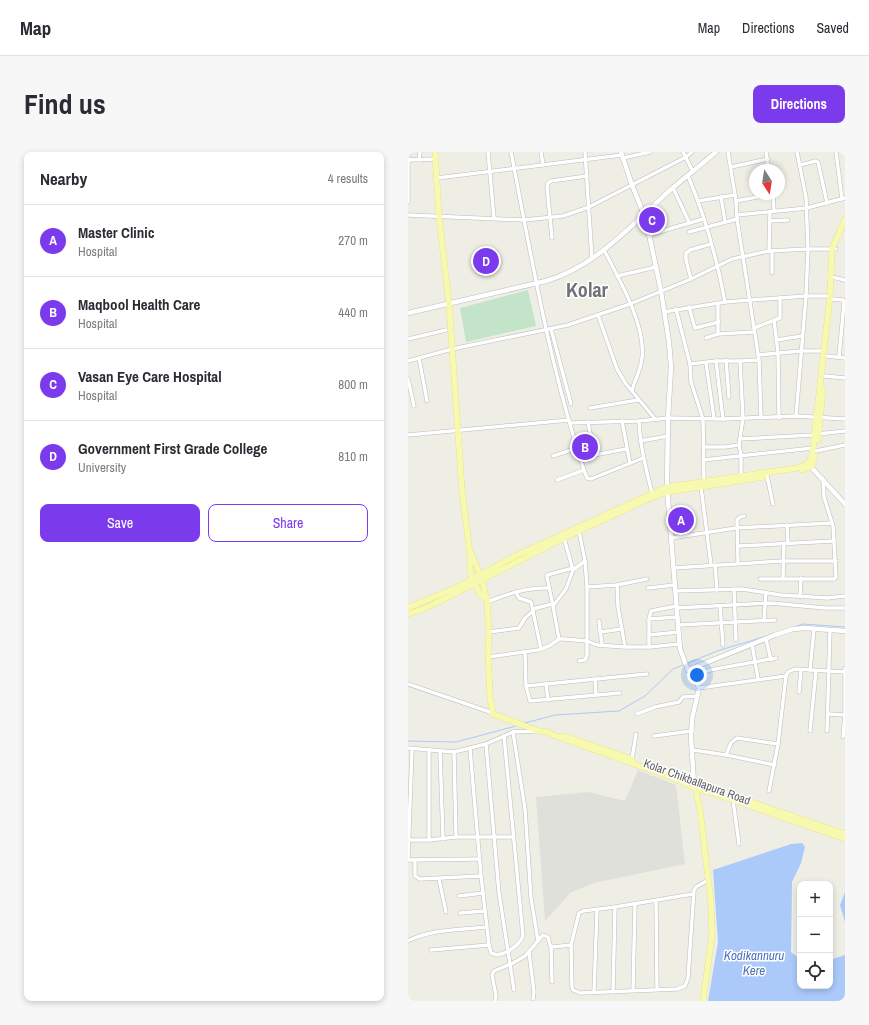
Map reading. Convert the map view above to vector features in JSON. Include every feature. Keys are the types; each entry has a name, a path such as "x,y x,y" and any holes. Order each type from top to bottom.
{"main road":[{"path":"435,152 439,216 449,304 462,490 470,554 470,573 467,585"},
{"path":"818,418 827,356 834,249 845,219"},
{"path":"834,249 845,229"},
{"path":"477,566 484,571 491,569 652,493 667,489 796,472 811,467 814,461 824,350 831,298"},
{"path":"702,484 741,476 797,468 806,465 812,459 815,449"},
{"path":"481,577 667,489"},
{"path":"469,548 481,577 487,601 490,697 493,714 537,730 548,732 577,744 695,786 700,810 706,858 712,935 703,1001"},
{"path":"470,569 473,582 481,595"},
{"path":"408,614 424,609 473,582 491,569"},
{"path":"467,585 487,601"},
{"path":"408,608 467,585"},
{"name":"Kolar Chikballapura Road","path":"548,732 554,732 632,759 673,774 695,786 845,839"},
{"name":"Kolar Chikballapura Road","path":"695,786 845,834"}],"street":[{"path":"408,152 408,202"},
{"path":"419,160 420,152"},
{"path":"488,152 494,218"},
{"path":"511,152 546,330 577,448 587,478 591,479 643,458"},
{"path":"541,152 543,165"},
{"path":"586,152 592,259"},
{"path":"437,178 650,152"},
{"path":"683,152 692,172"},
{"path":"408,215 524,220 563,216 588,207 686,157 692,152"},
{"path":"408,313 536,284 567,274 604,250 673,188 716,152"},
{"path":"728,152 749,300 759,357 761,418"},
{"path":"766,152 768,164"},
{"path":"796,416 806,296 808,249 807,208 798,152"},
{"path":"689,232 737,217 772,211 807,208 844,198 836,152"},
{"path":"622,155 644,215 661,291 669,342 671,367 668,418 667,489 680,649 688,669 695,675 699,688 692,719 695,786"},
{"path":"731,167 768,159"},
{"path":"408,160 435,160"},
{"path":"800,165 818,162 827,203"},
{"path":"552,238 547,187 548,183 551,181 587,176"},
{"path":"688,176 707,227 718,266 725,302"},
{"path":"673,188 689,222"},
{"path":"698,201 735,196"},
{"path":"721,198 725,221"},
{"path":"736,202 749,199"},
{"path":"772,273 769,221 772,211 773,200"},
{"path":"649,235 689,222 704,219"},
{"path":"769,221 788,220"},
{"path":"691,279 686,260 686,253 690,250 711,244"},
{"path":"408,361 452,349 551,329 598,315 630,304 691,279 732,259 770,251 834,249"},
{"path":"604,250 637,319 642,345 642,357 632,390"},
{"path":"617,276 656,267"},
{"path":"833,277 845,280"},
{"path":"664,312 725,302 806,296 843,300 844,303 838,357"},
{"path":"706,338 718,334 754,330 781,317 780,298"},
{"path":"718,304 718,334"},
{"path":"689,307 695,328 719,322"},
{"path":"676,309 690,364 691,382 702,419 702,484 707,532 717,590"},
{"path":"598,315 617,370 638,400 656,420"},
{"path":"774,320 778,353 779,418"},
{"path":"551,329 571,404"},
{"path":"408,338 446,330"},
{"path":"776,340 802,336"},
{"path":"690,364 726,360 740,361 778,353 824,350"},
{"path":"827,356 845,358"},
{"path":"419,358 427,401"},
{"path":"726,360 730,397"},
{"path":"716,361 723,419"},
{"path":"740,361 743,418 739,445 741,455 741,476"},
{"path":"706,363 714,418"},
{"path":"825,376 845,378"},
{"path":"408,379 414,406"},
{"path":"590,408 638,400"},
{"path":"408,435 570,422 639,421 668,418 723,419 779,418 796,416 845,419"},
{"path":"622,421 626,449 630,463"},
{"path":"639,421 643,458 652,493"},
{"path":"588,422 594,455"},
{"path":"740,439 816,435 845,431"},
{"path":"640,441 668,436"},
{"path":"703,447 726,447 739,445"},
{"path":"703,460 845,445"},
{"path":"553,456 577,448"},
{"path":"580,456 626,449"},
{"path":"811,467 845,504"},
{"path":"557,480 584,470"},
{"path":"767,476 773,504"},
{"path":"760,579 836,577 832,523 824,497 823,479"},
{"path":"738,563 736,528 738,519 744,516"},
{"path":"671,538 736,528 832,523"},
{"path":"783,578 783,561 787,525"},
{"path":"579,531 585,561 587,587 587,658 579,661"},
{"path":"489,632 519,628 525,618 533,610 553,605 566,589 573,569 564,538"},
{"path":"738,546 834,541"},
{"path":"559,640 546,577 547,575 573,569 585,561"},
{"path":"673,568 783,561 836,561"},
{"path":"800,596 801,578"},
{"path":"587,587 617,585 647,579"},
{"path":"617,585 618,607 625,647"},
{"path":"648,588 674,585"},
{"path":"487,601 536,587 549,588"},
{"path":"734,589 736,640"},
{"path":"675,591 734,589 752,590 781,595 827,598 845,596"},
{"path":"516,592 519,598 531,602 540,649"},
{"path":"764,621 766,592"},
{"path":"649,647 649,620 650,612 653,610 677,607 765,604 791,604 825,608 845,608"},
{"path":"720,606 723,645"},
{"path":"649,620 678,617"},
{"path":"599,620 602,645"},
{"path":"679,625 775,620"},
{"path":"688,669 752,644 799,628 845,631"},
{"path":"600,632 622,629"},
{"path":"810,670 814,629"},
{"path":"827,731 830,630"},
{"path":"649,635 679,632"},
{"path":"488,657 540,649 559,640 570,639 602,645 625,647 649,647 680,644"},
{"path":"766,639 771,660"},
{"path":"752,644 758,679"},
{"path":"525,652 526,686 530,701 620,693"},
{"path":"695,675 710,670 756,663 776,658"},
{"path":"843,737 845,715 845,668"},
{"path":"769,791 778,744 786,676 788,672 791,670 810,670 845,672"},
{"path":"799,692 801,670"},
{"path":"810,730 816,671"},
{"path":"526,686 647,674"},
{"path":"699,688 786,676"},
{"path":"595,680 596,695"},
{"path":"408,684 493,714"},
{"path":"546,684 548,700"},
{"path":"638,714 654,707 679,702 683,697 698,696"},
{"path":"828,714 845,715"},
{"path":"479,859 415,861 408,859 410,840 410,749 454,752 486,744 513,732 537,730"},
{"path":"654,736 692,731"},
{"path":"513,732 525,809 531,898 538,939"},
{"path":"632,759 636,734"},
{"path":"470,749 486,927 491,953 494,955 508,952 519,943 523,933 504,736"},
{"path":"726,755 731,742 738,738 778,744"},
{"path":"486,744 499,893 514,990"},
{"path":"693,750 774,765"},
{"path":"429,751 429,840"},
{"path":"440,752 443,839"},
{"path":"454,752 456,838"},
{"path":"733,800 739,844"},
{"path":"410,840 513,837"},
{"path":"415,861 415,876 418,879 481,876"},
{"path":"439,879 446,912"},
{"path":"693,894 656,901 583,911 579,913 571,945 572,987 574,992 613,992 682,988 688,982 693,894 696,887 708,880"},
{"path":"458,896 483,894"},
{"path":"656,901 657,989"},
{"path":"633,990 635,904"},
{"path":"613,992 615,907"},
{"path":"594,992 597,910"},
{"path":"460,913 485,911"},
{"path":"408,941 429,933 486,927"},
{"path":"495,1001 494,971 529,952 538,939 545,935 548,937 551,946 552,982"},
{"path":"432,950 489,945"},
{"path":"551,946 571,945"},
{"path":"529,952 534,992 533,999"}],"shaded area":[{"path":"638,770 676,785 685,864 594,883 570,893 545,921 536,797 589,792 625,801"}],"green space":[{"path":"528,290 536,326 466,342 460,308"}],"water":[{"name":"Kodikannuru Kere","path":"802,843 805,847 801,863 792,882 791,952 797,957 797,989 833,989 833,959 845,955 845,1001 708,1001 718,942 713,870 791,844"},
{"path":"845,892 845,922 840,905"}],"waterway":[{"path":"794,627 803,624 845,627"},
{"path":"688,663 717,651 770,635"},
{"path":"525,723 555,715 619,711 645,696 673,669 683,665"},
{"path":"408,741 456,742 516,726"}],"place":[{"name":"Vasan Eye Care Hospital","path":"652,220"},
{"name":"Government First Grade College","path":"486,261"},
{"name":"Maqbool Health Care","path":"585,447"},
{"name":"Master Clinic","path":"681,520"}],"district":[{"name":"Kolar","path":"587,290"}]}
